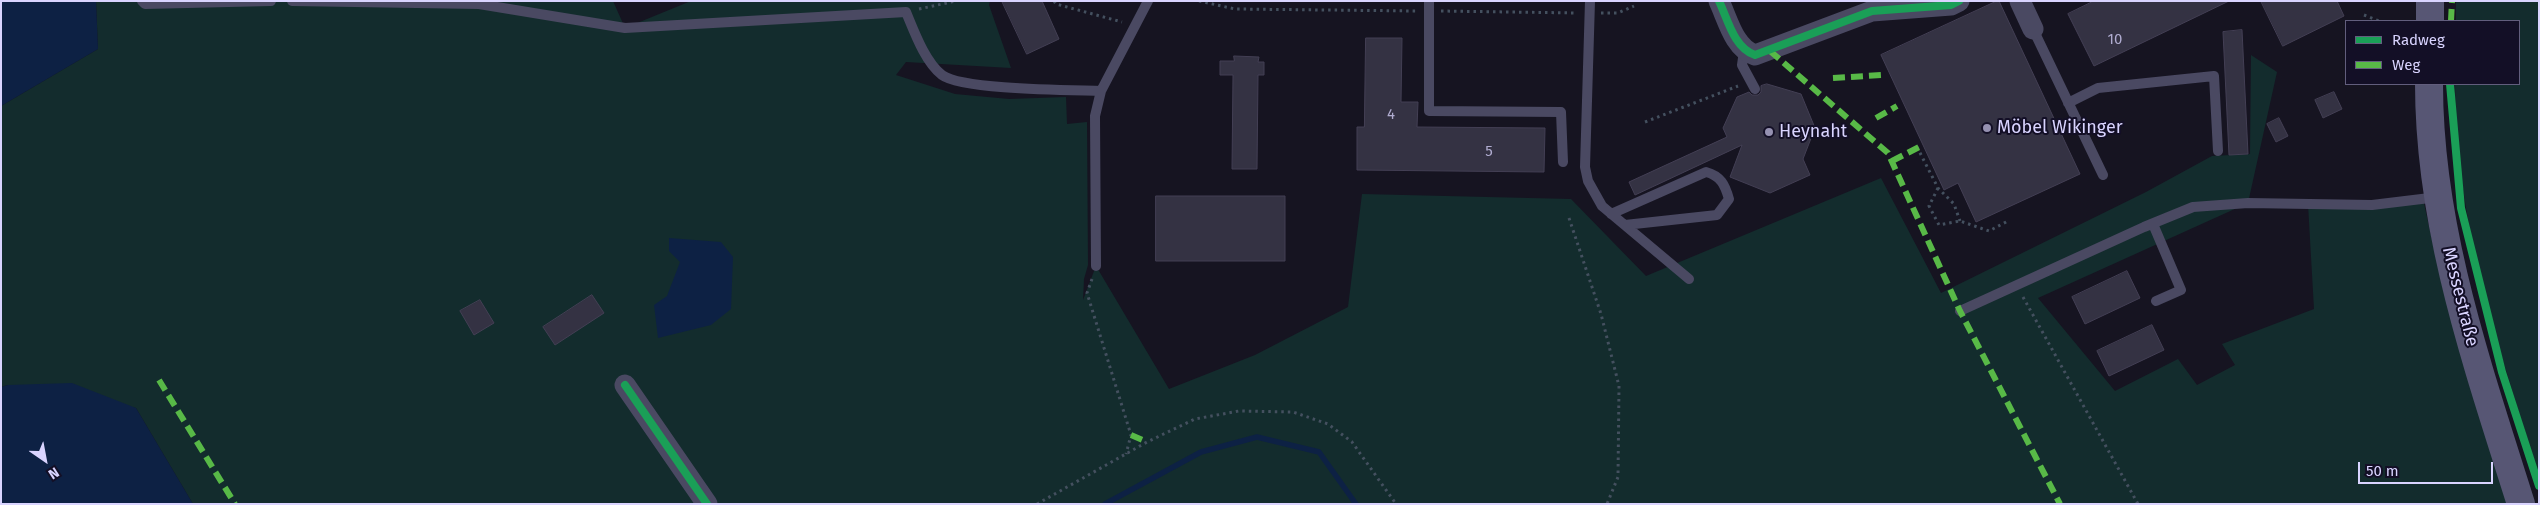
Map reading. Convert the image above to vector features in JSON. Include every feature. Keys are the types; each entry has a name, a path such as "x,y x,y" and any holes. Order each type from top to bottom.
{"main road":[{"path":"2430,1 2430,20"},
{"name":"Messestraße","path":"2429,85 2439,197 2446,246 2460,305 2521,504"}],"street":[{"path":"1719,1 1738,44 1744,52 1755,54 1770,51 1872,11 1951,5 1959,1"},
{"path":"2020,1 2033,29"},
{"path":"625,385 707,504"}],"lane":[{"path":"142,1 145,4 271,1"},
{"path":"292,1 478,4 625,28 906,12 923,51 942,76 980,86 1101,91"},
{"path":"1096,266 1095,116 1101,91 1148,1"},
{"path":"1429,1 1428,111 1561,112 1563,162"},
{"path":"1590,1 1586,167 1588,181 1602,206 1689,279"},
{"path":"2033,29 2103,175"},
{"path":"1744,52 1742,65 1752,85"},
{"path":"2068,103 2098,88 2214,76 2218,151"},
{"path":"1612,214 1706,172 1716,175 1725,185 1729,199 1717,215 1625,225"},
{"path":"1960,311 2193,207 2248,203 2372,205 2439,197"},
{"path":"2153,224 2181,290 2156,301"}],"path":[{"path":"906,12 956,1"},
{"path":"1054,1 1056,4 1134,25"},
{"path":"2364,15 2376,20"},
{"path":"1646,122 1752,85"},
{"path":"1917,147 1938,188 1954,204 1960,221"},
{"path":"1938,188 1929,206 1939,225 1960,221 1989,230 2008,221"},
{"path":"1570,218 1602,314 1619,386 1618,477 1607,504"},
{"path":"1096,266 1087,293 1131,435 1126,454"},
{"path":"2017,285 2138,504"},
{"path":"1037,504 1126,454 1195,419 1239,411 1293,412 1328,424 1352,442 1396,504"}],"green space":[{"path":"96,1 613,1 625,28 691,1 990,1 989,5 1011,68 906,62 896,75 955,94 1009,99 1066,97 1067,124 1087,122 1088,265 1084,279 1083,300 1096,266 1169,389 1255,355 1348,307 1362,194 1571,199 1646,276 1881,178 1941,293 2146,192 2212,156 2250,154 2251,55 2277,72 2248,203 2038,298 2115,391 2178,359 2197,385 2235,365 2222,344 2314,309 2308,204 2423,199 2443,289 2511,504 193,504 136,408 8,385 1,387 1,106 98,49"},
{"path":"2456,1 2539,1 2539,474 2494,330 2482,282 2462,184 2457,134 2455,85 2520,85 2520,20 2456,20"}],"water":[{"path":"1,1 96,1 98,49 1,106"},
{"path":"669,238 721,242 733,257 731,309 711,325 658,338 654,305 667,296 680,262 669,251"},
{"path":"72,383 136,408 193,504 1,504 1,387 8,385"}],"building":[{"path":"1002,1 1042,1 1059,39 1027,54"},
{"name":"Möbel Wikinger","path":"1999,1 2080,174 1976,222 1958,183 1944,190 1881,55"},
{"path":"2094,1 2229,1 2094,66 2068,14"},
{"path":"2261,1 2337,1 2344,16 2283,46"},
{"path":"2242,30 2248,154 2229,155 2223,32"},
{"path":"1366,38 1402,38 1401,102 1418,102 1417,127 1545,128 1544,172 1357,170 1357,127 1364,127"},
{"path":"1234,56 1259,57 1258,62 1264,62 1264,75 1258,75 1257,169 1232,169 1233,75 1220,75 1220,61 1234,61"},
{"name":"Heynaht","path":"1767,84 1801,94 1815,128 1803,159 1810,175 1770,193 1730,177 1742,145 1635,195 1629,182 1727,137 1723,128 1737,97 1749,92 1752,95 1758,95 1761,92 1761,86"},
{"path":"2334,92 2342,109 2323,118 2315,100"},
{"path":"2279,118 2288,136 2276,142 2267,124"},
{"path":"1156,196 1285,196 1285,261 1156,261"},
{"path":"2127,271 2140,298 2085,324 2072,297"},
{"path":"592,295 604,313 555,345 543,327"},
{"path":"480,300 494,323 474,335 460,311"},
{"path":"2152,325 2164,350 2109,376 2097,351"}],"waterway":[{"path":"1105,504 1201,452 1257,437 1319,452 1356,504"}],"marked path":[{"path":"2451,20 2452,1"},
{"path":"1770,51 1888,153 1960,311 2060,504"},
{"path":"1833,78 1882,75"},
{"path":"1876,118 1897,106"},
{"path":"1892,161 1923,145"},
{"path":"159,380 235,504"},
{"path":"1131,435 1147,442"}],"cycle path":[{"path":"1719,1 1737,40 1755,55 1872,11 1951,5 1959,1"},
{"path":"2450,85 2461,208 2502,372 2539,486"},
{"path":"625,385 707,504"}],"place":[{"name":"Möbel Wikinger","path":"1987,128"},
{"name":"Heynaht","path":"1769,132"}]}
